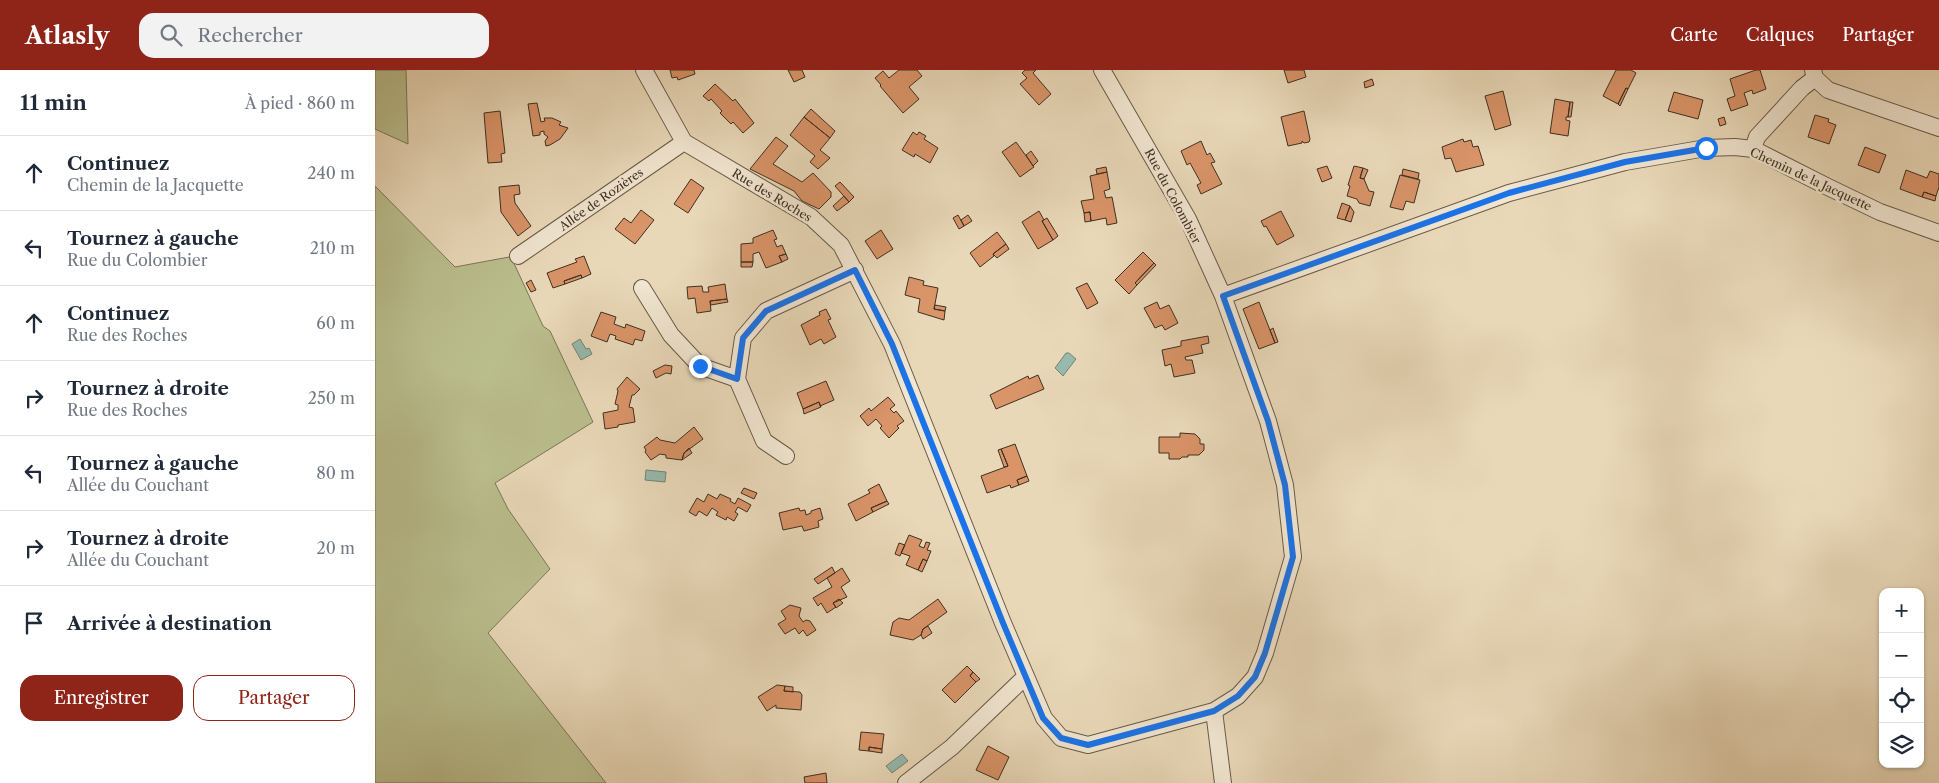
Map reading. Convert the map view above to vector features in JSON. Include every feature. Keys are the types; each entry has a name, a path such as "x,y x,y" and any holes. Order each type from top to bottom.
{"street":[{"path":"644,70 683,142"},
{"name":"Rue du Colombier","path":"1102,70 1188,219 1223,296 1268,421 1285,485 1293,557 1265,653 1255,677 1238,696 1214,711"},
{"path":"1753,149 1757,137 1814,74 1828,90 1939,128"},
{"name":"Allée de Rozières","path":"518,256 683,142"},
{"name":"Rue des Roches","path":"683,142 811,217 841,245 892,344 1043,718 1061,738 1088,745 1214,711"},
{"name":"Chemin de la Jacquette","path":"1223,296 1509,193 1625,162 1706,148 1735,147 1753,149 1827,188 1880,212 1939,232"},
{"path":"786,456 764,441 737,379 743,338 766,311 855,270"},
{"path":"642,288 671,335 700,366 737,379"},
{"path":"906,783 952,748 1025,677"},
{"path":"1214,711 1223,783"}],"green space":[{"path":"375,70 406,70 408,144 375,129"},
{"path":"375,186 455,267 509,257 512,259 543,326 550,331 593,422 495,483 508,509 550,569 488,633 606,783 375,783"}],"shaded area":[{"path":"580,339 586,349 589,348 592,354 581,360 572,344"},
{"path":"1066,353 1069,353 1076,359 1063,376 1055,368"},
{"path":"646,470 666,472 665,482 645,480"},
{"path":"902,754 908,761 892,773 886,766"}],"building":[{"path":"670,70 694,70 695,74 678,80 677,77 672,78"},
{"path":"788,70 802,70 805,77 794,82"},
{"path":"899,70 917,70 922,76 909,87 919,99 903,113 875,78 883,71 889,78"},
{"path":"1025,70 1036,70 1033,73 1051,94 1039,105 1020,84 1027,78 1022,73"},
{"path":"1284,70 1304,70 1306,77 1288,83"},
{"path":"1616,70 1631,70 1636,73 1618,104 1603,96"},
{"path":"1760,70 1766,89 1753,94 1752,90 1744,93 1748,105 1731,111 1727,99 1735,96 1730,79"},
{"path":"1372,79 1374,85 1365,88 1364,82"},
{"path":"715,84 733,101 735,99 754,123 743,133 733,122 731,124 720,113 722,111 711,99 709,101 703,96"},
{"path":"1626,88 1628,89 1620,106 1618,104"},
{"path":"1503,91 1511,125 1495,130 1485,96"},
{"path":"1674,92 1703,100 1698,119 1668,111"},
{"path":"1555,99 1570,102 1568,117 1566,117 1566,120 1570,121 1568,136 1550,133"},
{"path":"1570,102 1573,102 1571,117 1568,117"},
{"path":"537,103 541,122 545,121 544,118 552,118 561,122 559,125 568,128 560,139 550,145 546,146 545,141 548,137 544,134 544,131 540,132 540,135 533,136 528,104"},
{"path":"811,109 835,131 830,138 804,117"},
{"path":"500,111 505,153 501,154 502,162 488,163 484,113"},
{"path":"1304,111 1309,142 1304,143 1302,141 1302,143 1288,146 1281,117"},
{"path":"1815,115 1829,119 1828,122 1836,125 1829,144 1808,137"},
{"path":"804,117 830,138 820,150 830,158 818,169 810,162 815,156 790,135"},
{"path":"1724,117 1726,124 1720,126 1718,119"},
{"path":"913,132 917,135 919,132 926,136 924,139 938,148 930,163 915,154 914,157 902,150"},
{"path":"776,137 788,146 773,164 802,182 813,173 831,192 831,197 819,209 802,201 794,191 750,169"},
{"path":"1463,139 1464,142 1471,140 1473,147 1478,146 1484,165 1456,172 1451,158 1445,159 1442,147"},
{"path":"1201,141 1207,155 1210,153 1215,162 1211,163 1222,184 1201,194 1197,185 1201,183 1190,163 1187,165 1181,151"},
{"path":"1016,142 1034,167 1020,177 1002,152"},
{"path":"1865,147 1886,155 1879,173 1858,165"},
{"path":"1031,151 1038,161 1033,166 1026,155"},
{"path":"1327,166 1332,178 1322,182 1317,169"},
{"path":"1354,166 1363,168 1360,178 1364,179 1369,191 1374,192 1370,206 1359,203 1357,199 1347,196 1350,186 1348,185"},
{"path":"1106,167 1107,172 1097,174 1096,169"},
{"path":"1363,168 1368,170 1364,179 1360,178"},
{"path":"1403,169 1419,173 1418,179 1402,175"},
{"path":"1906,170 1927,178 1930,171 1939,174 1939,187 1936,196 1924,192 1922,197 1900,189"},
{"path":"1107,172 1110,189 1104,191 1106,198 1112,197 1117,223 1107,225 1106,218 1091,221 1090,212 1084,213 1081,201 1094,199 1090,176"},
{"path":"1400,175 1420,180 1414,203 1406,201 1403,210 1390,207"},
{"path":"691,179 704,188 688,213 674,204"},
{"path":"840,182 854,197 849,202 835,186"},
{"path":"519,185 520,194 514,195 515,203 531,226 518,236 501,212 499,187"},
{"path":"1924,192 1936,196 1935,201 1922,197"},
{"path":"844,196 849,202 837,211 833,206"},
{"path":"1342,203 1350,206 1345,220 1337,218"},
{"path":"1350,206 1354,212 1351,222 1345,220"},
{"path":"641,210 654,220 635,244 615,229 624,218 631,223"},
{"path":"1039,211 1044,220 1042,221 1053,240 1038,249 1022,222"},
{"path":"1281,211 1294,236 1277,245 1261,221"},
{"path":"1090,212 1091,221 1085,222 1084,213"},
{"path":"958,215 964,226 959,229 953,218"},
{"path":"968,215 972,221 964,226 961,220"},
{"path":"1047,218 1058,236 1053,240 1042,221"},
{"path":"773,230 777,239 774,240 777,247 782,245 786,254 779,256 782,262 766,268 759,252 753,254 753,262 741,262 741,244 753,243 753,238"},
{"path":"881,230 893,249 877,259 865,241"},
{"path":"997,232 1006,244 980,267 970,253"},
{"path":"1006,244 1009,249 997,258 993,254"},
{"path":"1143,252 1154,263 1135,283 1137,285 1129,294 1115,280"},
{"path":"786,254 788,259 782,262 779,256"},
{"path":"584,256 591,274 582,278 581,275 564,281 565,284 553,288 547,273 577,262 575,259"},
{"path":"741,262 753,262 752,267 741,267"},
{"path":"1154,263 1156,265 1137,285 1135,283"},
{"path":"581,275 582,278 565,284 564,281"},
{"path":"909,277 924,281 923,285 938,288 934,309 945,311 944,320 918,312 920,299 905,295"},
{"path":"531,280 536,290 531,292 526,283"},
{"path":"1087,283 1098,303 1087,309 1076,288"},
{"path":"725,284 727,299 710,301 711,311 697,313 695,298 688,299 687,287 702,286 703,292 709,292 708,287"},
{"path":"727,299 728,302 711,305 710,301"},
{"path":"1157,302 1160,309 1169,305 1178,323 1165,330 1162,325 1155,328 1144,308"},
{"path":"1259,302 1275,343 1259,349 1243,309"},
{"path":"935,305 946,307 945,311 934,309"},
{"path":"826,309 831,319 828,320 836,337 824,344 821,339 810,345 801,325 820,315 819,312"},
{"path":"601,312 616,317 614,324 625,328 626,324 645,331 642,341 635,339 633,345 615,339 616,336 610,334 607,342 591,336"},
{"path":"1273,328 1278,342 1275,343 1270,330"},
{"path":"1208,336 1209,343 1201,345 1203,353 1185,357 1186,360 1192,360 1195,373 1174,377 1171,364 1165,366 1162,350 1181,346 1181,341"},
{"path":"665,365 672,366 671,374 666,373 656,378 653,371"},
{"path":"1038,375 1044,389 996,409 990,395 1028,376 1029,379"},
{"path":"627,377 640,389 632,395 629,407 633,408 635,422 605,429 603,413 618,410 618,405 615,404 617,389"},
{"path":"826,381 834,400 820,406 819,402 803,409 797,393"},
{"path":"888,397 895,405 890,409 894,413 896,411 904,421 897,426 899,428 889,438 880,428 882,426 876,419 868,426 860,416 869,408 871,411"},
{"path":"819,402 821,407 804,414 803,409"},
{"path":"694,427 703,439 684,453 682,460 666,458 666,455 660,454 651,460 645,452 644,447 657,437 660,440 675,443"},
{"path":"1180,433 1195,434 1200,439 1200,444 1204,444 1204,450 1199,455 1188,455 1188,457 1180,459 1169,459 1169,453 1159,453 1159,437 1180,437"},
{"path":"1015,444 1027,476 1017,480 1019,485 1011,488 1010,485 987,493 981,476 1008,466 1001,449"},
{"path":"689,448 692,453 682,460 684,453"},
{"path":"1001,449 1008,466 1004,467 998,450"},
{"path":"1027,476 1029,481 1019,485 1017,480"},
{"path":"879,484 887,501 871,508 873,512 856,521 848,504 870,493 868,490"},
{"path":"744,488 757,493 754,499 741,493"},
{"path":"708,494 717,499 720,494 731,499 730,501 735,504 738,498 751,505 747,512 738,507 735,512 738,514 734,521 727,517 726,520 716,515 718,512 712,508 707,516 699,511 696,516 689,512 697,498 704,502"},
{"path":"887,501 889,504 873,512 871,508"},
{"path":"799,508 800,511 805,510 806,515 820,508 823,519 818,521 819,527 804,531 802,526 783,530 779,513"},
{"path":"909,535 922,540 919,546 924,548 926,542 930,543 927,550 931,551 927,561 923,559 918,570 906,565 910,556 901,553"},
{"path":"899,543 905,545 900,556 895,554"},
{"path":"923,559 927,561 922,572 918,570"},
{"path":"832,567 835,573 818,584 814,579"},
{"path":"842,568 850,581 841,587 847,597 833,603 836,607 827,613 821,603 818,606 813,598 832,587 827,578"},
{"path":"839,599 843,603 836,608 833,603"},
{"path":"938,599 947,612 923,629 921,635 913,640 890,635 893,622 899,618 909,620"},
{"path":"790,605 801,608 799,616 803,622 806,620 810,621 816,630 807,636 803,630 799,634 795,628 785,634 778,624 786,619 781,611"},
{"path":"928,626 932,633 923,639 921,635 923,629"},
{"path":"967,666 973,672 970,676 976,682 955,703 942,690"},
{"path":"973,672 980,679 976,682 970,676"},
{"path":"777,685 785,686 784,691 800,692 802,695 801,710 776,708 776,705 767,711 758,697"},
{"path":"785,686 793,687 793,692 784,691"},
{"path":"861,732 884,734 882,749 869,747 869,751 859,750"},
{"path":"988,746 1009,757 998,780 976,770"},
{"path":"869,747 882,749 882,753 869,751"},
{"path":"826,773 827,783 805,783 804,777"}],"route":[{"path":"700,366 737,379 743,338 766,311 855,270 892,344 1003,623 1043,718 1061,738 1088,745 1214,711 1238,696 1255,677 1265,653 1293,557 1285,485 1268,421 1223,296 1509,193 1625,162 1706,148"}]}
